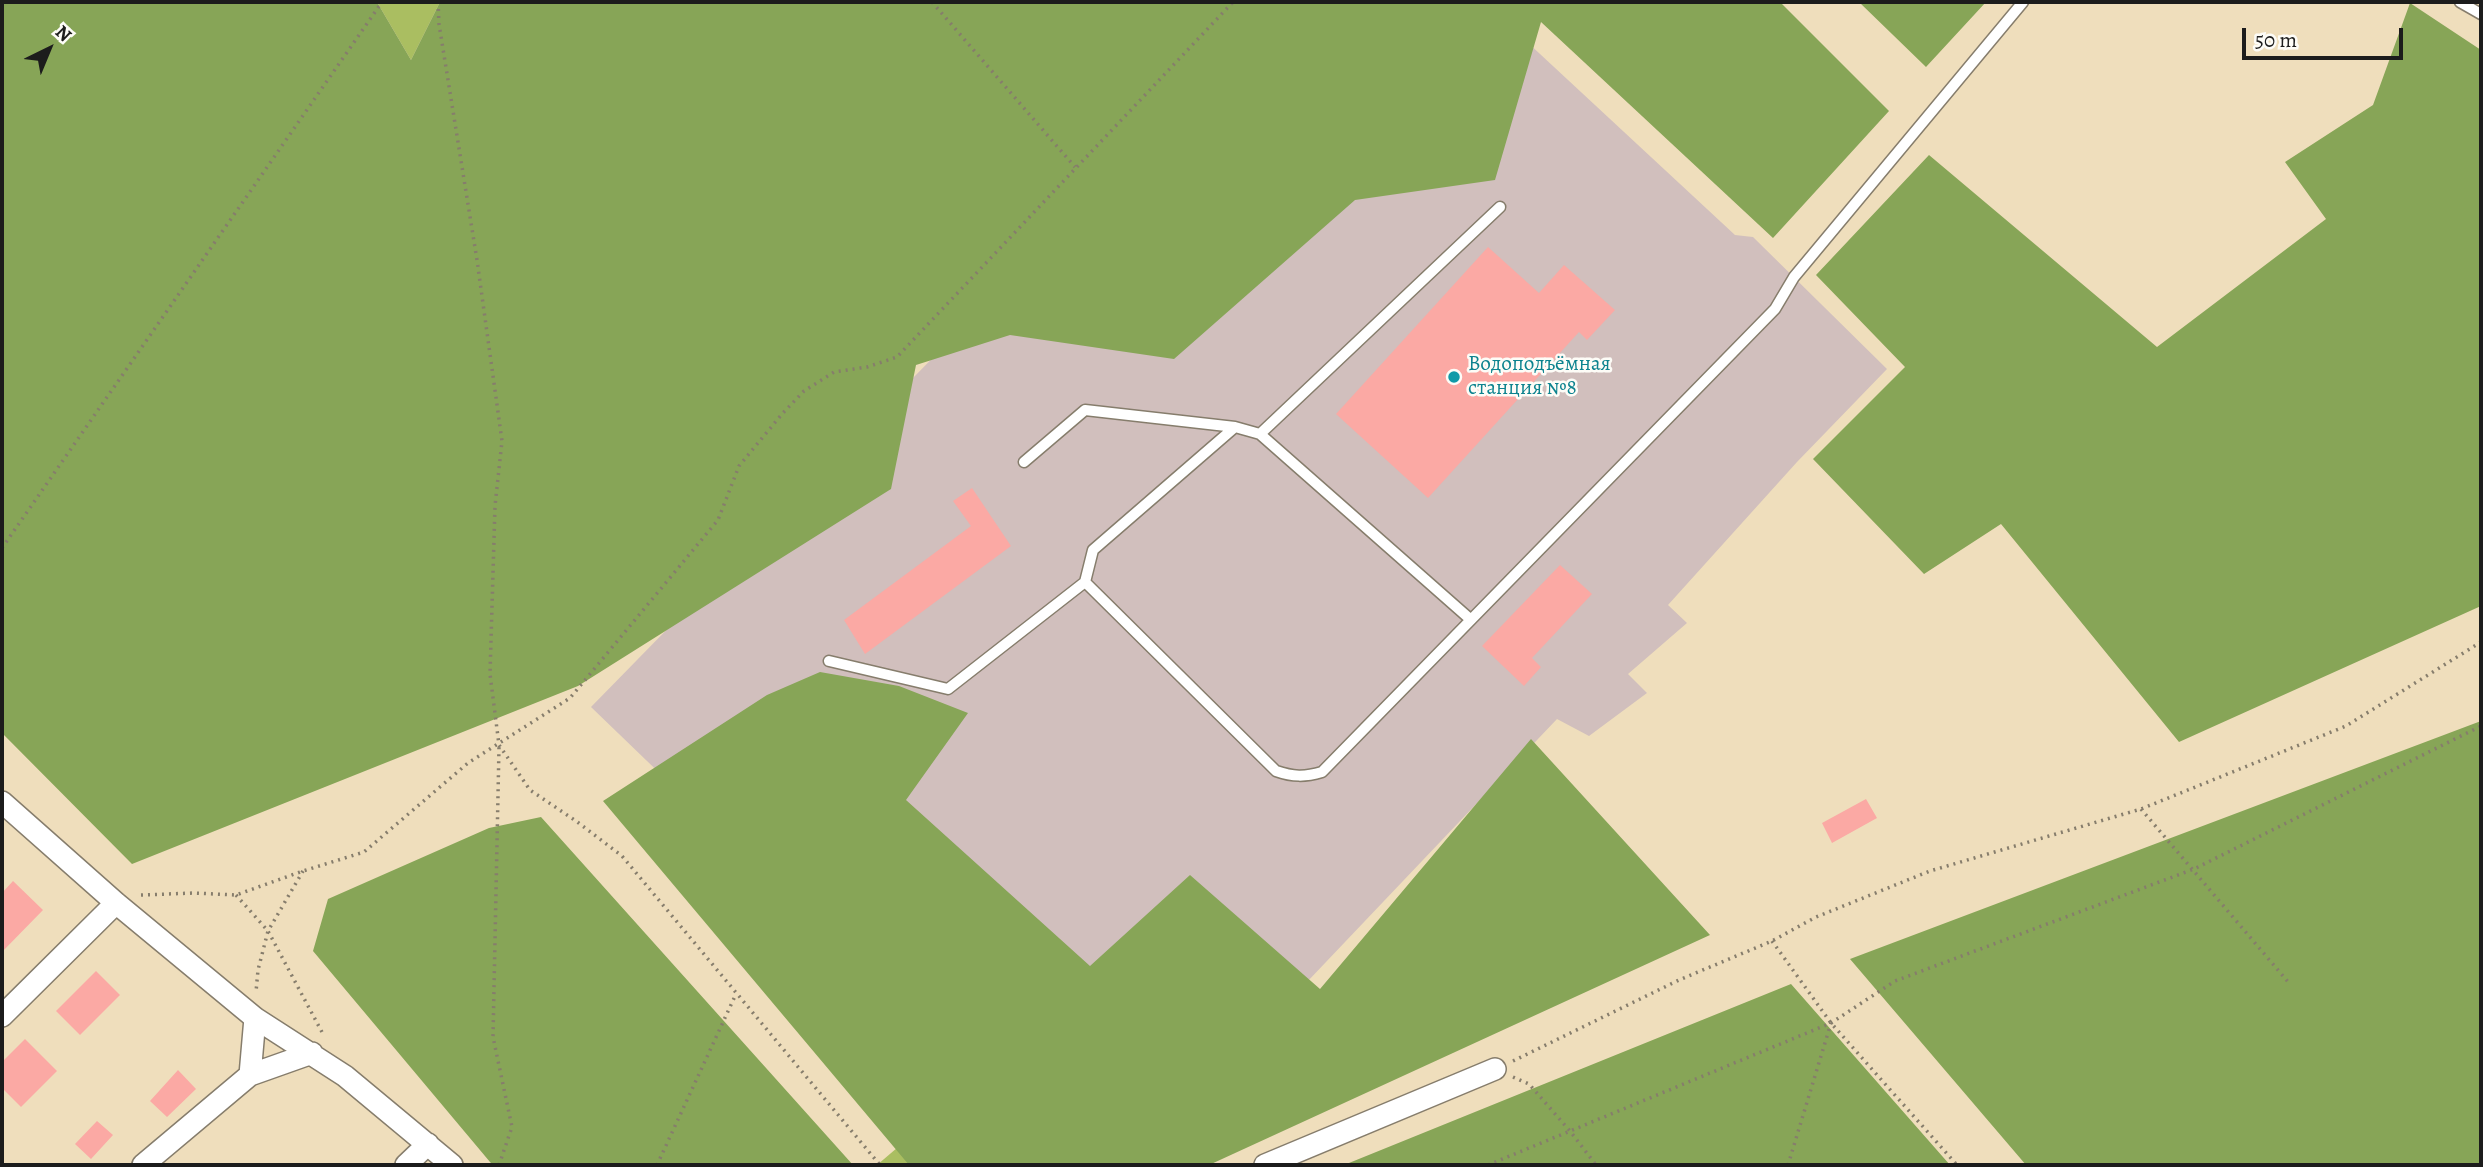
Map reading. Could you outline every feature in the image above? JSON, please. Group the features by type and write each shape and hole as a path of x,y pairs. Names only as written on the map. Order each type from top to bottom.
{"street":[{"path":"2,802 116,903 255,1018 319,1047 345,1076 452,1165"},
{"path":"2,1016 116,903"},
{"path":"250,1075 255,1018"},
{"path":"143,1165 250,1075 319,1047"},
{"path":"1265,1165 1495,1069"},
{"path":"406,1165 428,1144"}],"lane":[{"path":"1085,582 1276,771 1293,777 1322,772 1775,309 1794,277 2023,2"},
{"path":"2460,2 2481,14"},
{"path":"1260,434 1500,207"},
{"path":"1024,462 1085,410 1235,427 1260,434 1471,619"},
{"path":"829,661 948,689 1085,582 1093,550 1235,427"}],"path":[{"path":"2,548 382,2"},
{"path":"438,2 439,24 477,260 502,441 495,506 490,674 499,745 494,1037 512,1127 499,1165"},
{"path":"932,2 1075,167"},
{"path":"116,903 140,895 236,895 364,852 468,763 570,698 718,520 739,466 782,414 804,391 834,372 867,367 897,357 1233,2"},
{"path":"1495,1069 1679,980 1772,941 1816,917 1930,871 2141,809 2346,726 2481,642"},
{"path":"1488,1165 1831,1023 1895,981 2194,869 2481,726"},
{"path":"499,745 530,790 622,856 880,1165"},
{"path":"2141,809 2290,984"},
{"path":"255,1018 258,970 268,931 303,871"},
{"path":"236,895 268,931 319,1047"},
{"path":"1772,941 1831,1023 1957,1165"},
{"path":"657,1165 736,994"},
{"path":"1788,1165 1831,1023"},
{"path":"1495,1069 1529,1084 1595,1165"}],"shaded area":[{"path":"1281,2 1484,2 1735,235 1753,237 1887,369 1797,462 1668,605 1687,623 1628,674 1647,693 1589,736 1557,719 1133,1165 1066,1165 591,707"}],"green space":[{"path":"2,2 377,2 411,60 440,2 1780,2 1889,111 1773,238 1541,22 1495,180 1355,200 1174,359 1010,335 916,365 891,489 578,686 132,864 2,733"},
{"path":"377,2 440,2 411,60"},
{"path":"1859,2 1986,2 1926,67"},
{"path":"2410,3 2481,50 2481,606 2179,742 2001,524 1924,574 1813,459 1905,367 1816,275 1929,155 2157,347 2326,219 2285,162 2373,105"},
{"path":"820,672 899,686 968,713 906,800 1090,966 1190,875 1320,989 1531,739 1710,935 1209,1165 909,1165 603,801 767,695"},
{"path":"2481,721 2481,1165 2026,1165 1850,959"},
{"path":"541,817 853,1165 493,1165 490,1162 313,951 328,899 489,828"},
{"path":"1791,984 1950,1165 1344,1165"},
{"path":"911,1136 937,1165 877,1165"}],"building":[{"name":"Водоподъёмная станция №8","path":"1488,247 1539,293 1564,265 1615,310 1587,340 1579,332 1428,498 1336,414"},
{"path":"972,488 1011,546 865,654 844,620 971,526 953,501"},
{"path":"1560,565 1592,594 1532,658 1541,667 1524,686 1482,646"},
{"path":"1866,799 1877,818 1832,843 1822,823"},
{"path":"13,881 43,910 2,952 2,893"},
{"path":"96,971 120,995 80,1035 56,1011"},
{"path":"25,1039 57,1071 21,1107 2,1088 2,1062"},
{"path":"178,1070 196,1089 167,1117 150,1101"},
{"path":"97,1121 113,1135 91,1159 75,1144"}],"place":[{"name":"Водоподъёмная станция №8","path":"1454,377"}]}
